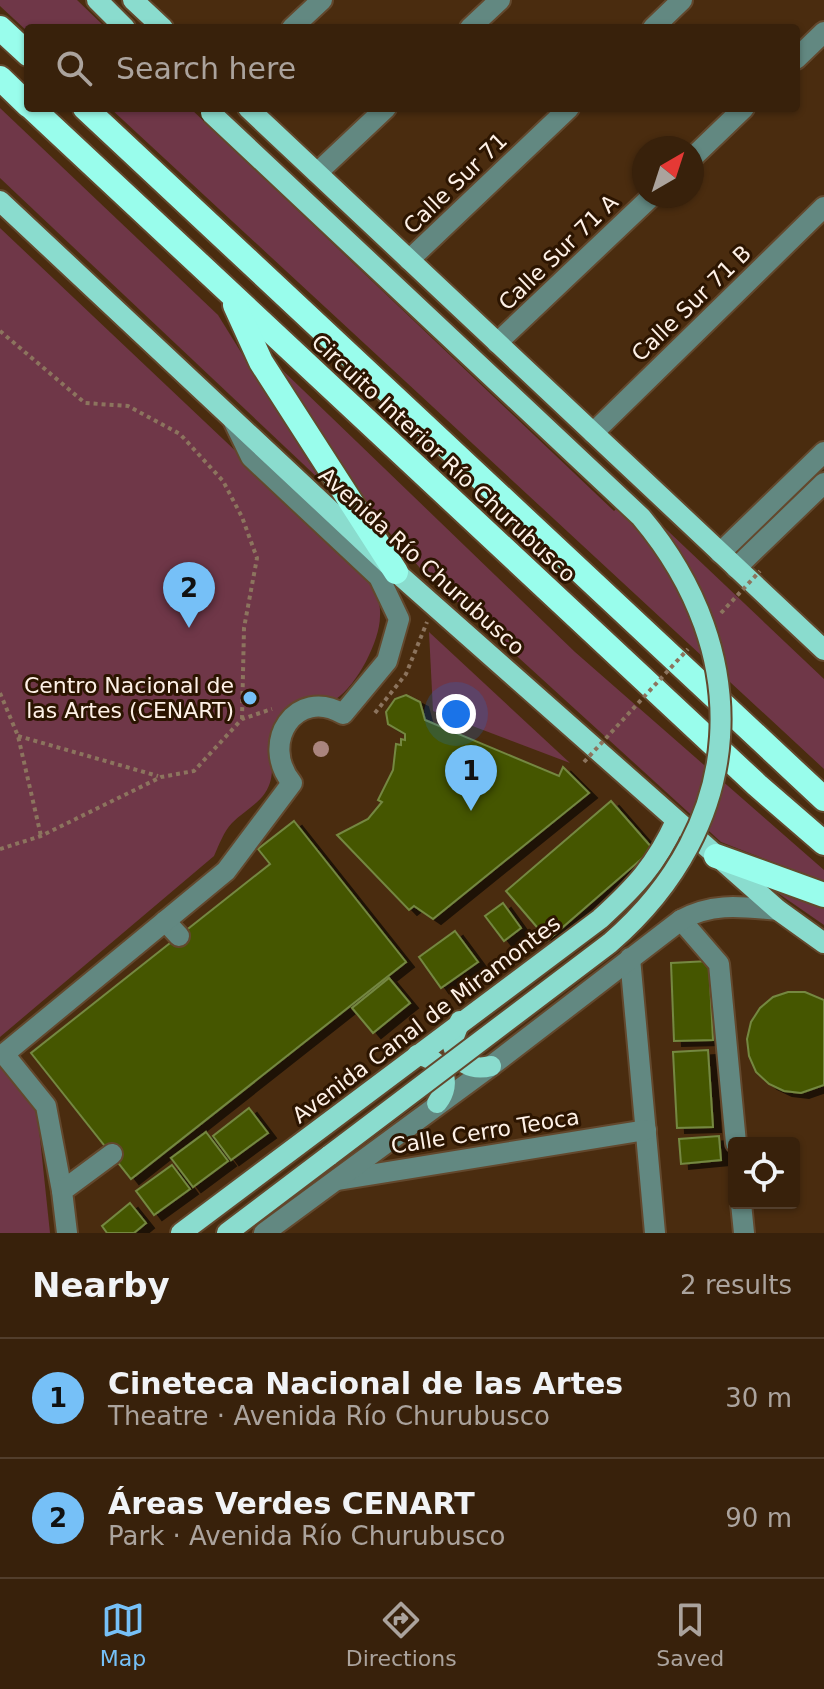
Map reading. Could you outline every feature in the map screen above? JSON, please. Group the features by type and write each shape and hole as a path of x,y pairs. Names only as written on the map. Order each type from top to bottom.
{"highway":[{"path":"0,28 24,50"},
{"name":"Circuito Interior Río Churubusco","path":"0,78 24,100"},
{"name":"Circuito Interior Río Churubusco","path":"36,112 757,785 824,843"},
{"name":"Circuito Interior Río Churubusco","path":"89,112 824,799"},
{"path":"231,295 261,362 396,572"},
{"path":"716,856 824,895"}],"main road":[{"path":"97,0 121,24"},
{"path":"133,0 159,24"},
{"path":"210,112 641,517 673,558 708,630 719,680 721,737 711,792 692,842 664,887 610,943 227,1233"},
{"path":"252,112 824,650"},
{"name":"Avenida Río Churubusco","path":"0,201 396,572 778,910 824,943"},
{"name":"Avenida Canal de Miramontes","path":"181,1233 600,919 639,883 660,857 676,821"},
{"path":"460,1021 453,1035 458,1057 473,1068 491,1066"},
{"path":"417,1055 432,1059 443,1071 445,1088 437,1103"}],"street":[{"path":"296,24 322,0"},
{"path":"474,24 500,0"},
{"path":"657,24 682,0"},
{"path":"800,55 824,32"},
{"path":"317,173 382,112"},
{"name":"Calle Sur 71","path":"409,260 565,112"},
{"path":"704,146 740,112"},
{"name":"Calle Sur 71 B","path":"593,433 824,207"},
{"name":"Calle Sur 71 A","path":"497,343 639,208"},
{"path":"67,1233 46,1106 4,1054 172,929 226,871 292,783 280,764 278,740 284,727 302,711 326,708 343,714 387,661 399,619 379,577 251,457 234,422"},
{"path":"720,553 824,452"},
{"path":"736,568 824,483"},
{"path":"264,1233 491,1066 681,920 697,911 726,905 778,910"},
{"path":"681,920 719,964 735,1137"},
{"path":"630,958 655,1233"},
{"name":"Calle Cerro Teoca","path":"331,1181 646,1130"},
{"path":"62,1191 112,1154"},
{"path":"742,1209 744,1233"}],"path":[{"path":"0,331 85,403 128,406 180,434 223,481 242,517 257,558 244,628 242,719"},
{"path":"719,616 760,571"},
{"path":"584,762 698,639"},
{"path":"0,693 18,736 41,836"},
{"path":"0,849 41,836 161,777 194,771 242,719 276,707 302,711"},
{"path":"18,736 161,777"}],"shaded area":[{"path":"0,0 77,0 102,24 24,24 24,28 0,6"},
{"path":"0,108 218,315 320,480 0,178"},
{"path":"114,112 194,112 614,511 630,495 824,679 824,769"},
{"path":"0,228 371,579 380,611 372,650 352,684 324,705 281,716 273,738 270,784 258,801 229,826 214,856 0,1037"},
{"path":"275,363 575,652 824,870 824,882 721,842 420,568 376,517"},
{"path":"429,632 570,763 433,711"},
{"path":"772,889 824,907 824,925"},
{"path":"0,1067 37,1110 50,1233 0,1233"}],"building":[{"path":"406,695 420,702 425,720 559,776 563,767 589,793 433,919 414,906 409,910 337,835 368,819 382,802 378,800 393,770 396,744 401,745 401,739 405,740 405,734 388,724 386,712 395,699"},
{"path":"611,801 653,849 548,940 506,891"},
{"path":"294,821 406,962 131,1179 31,1053 270,864 258,849"},
{"path":"503,903 521,928 504,941 485,916"},
{"path":"455,931 478,962 441,988 419,957"},
{"path":"709,961 713,1040 674,1041 671,963"},
{"path":"389,978 410,1003 373,1033 352,1008"},
{"path":"788,992 805,992 824,1000 824,1085 801,1093 784,1091 769,1084 756,1072 749,1056 747,1039 751,1022 760,1008 773,997"},
{"path":"708,1050 713,1127 677,1128 673,1052"},
{"path":"249,1108 268,1133 231,1160 213,1136"},
{"path":"206,1132 228,1161 193,1187 171,1158"},
{"path":"719,1136 721,1160 681,1164 679,1139"},
{"path":"172,1165 190,1189 154,1215 136,1191"},
{"path":"130,1203 146,1223 134,1233 107,1233 102,1226"}],"place":[{"name":"Áreas Verdes CENART","path":"189,628"},
{"name":"Centro Nacional de las Artes (CENART)","path":"250,698"},
{"name":"Cineteca Nacional de las Artes","path":"471,811"}]}
